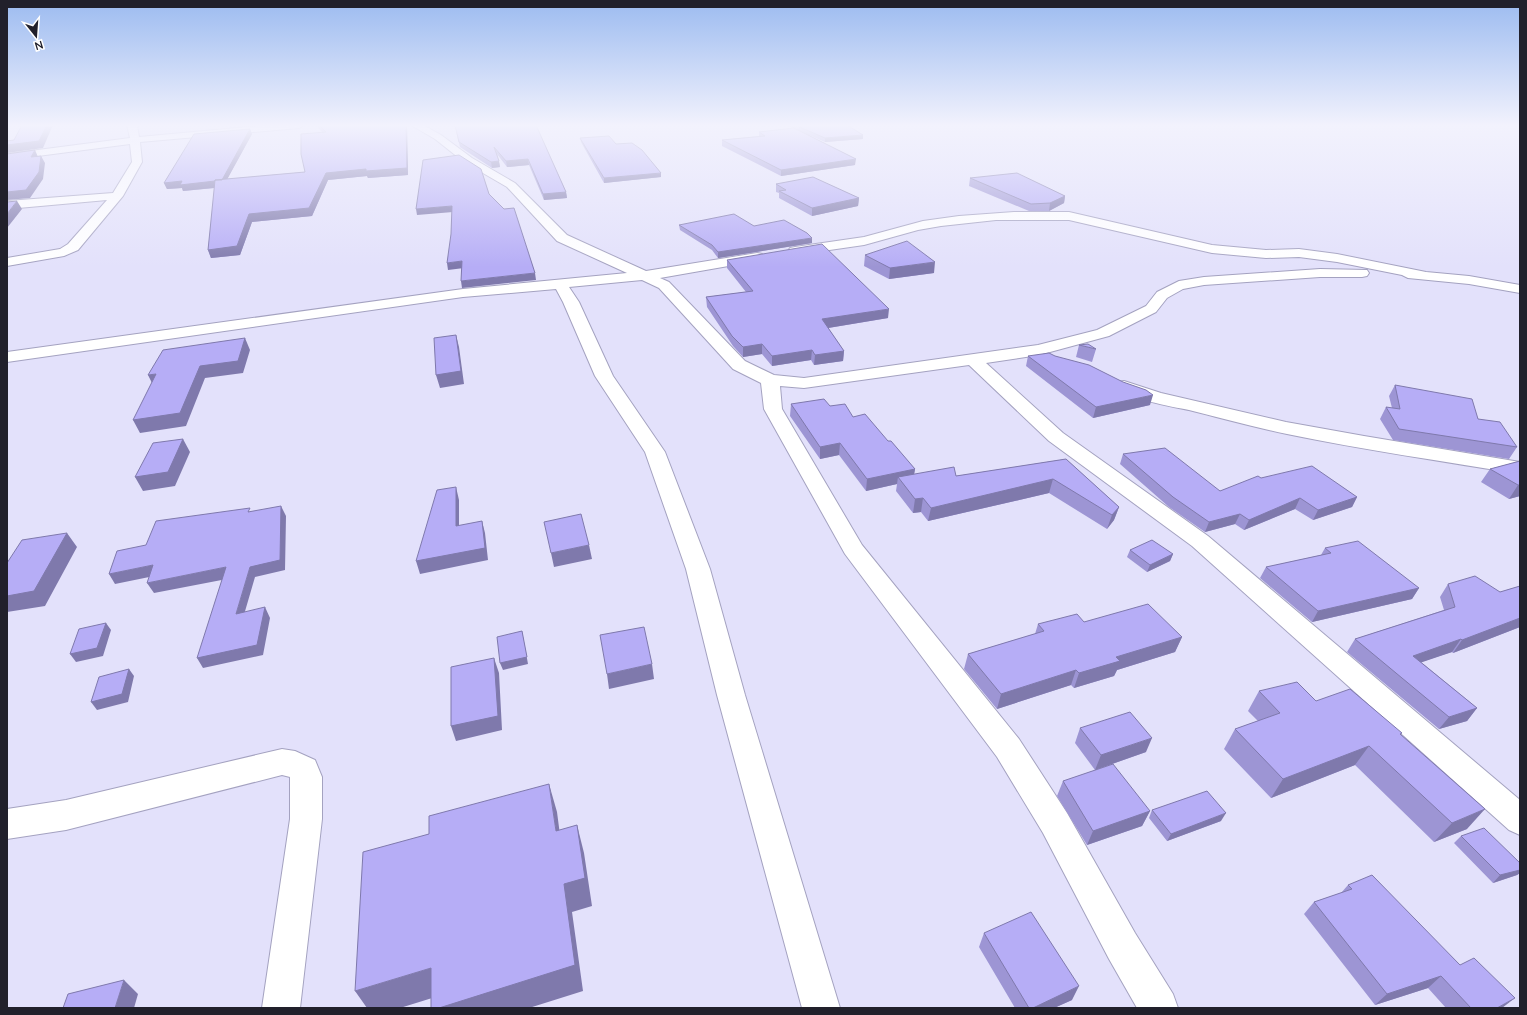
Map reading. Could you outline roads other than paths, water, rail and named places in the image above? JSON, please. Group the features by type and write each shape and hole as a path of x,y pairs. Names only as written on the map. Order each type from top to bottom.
{"street":[{"path":"7,262 64,252 73,247 117,196 131,172"},
{"path":"489,172 511,185 562,238 664,285 739,365 770,380 804,383 1039,350 1103,333 1152,309 1162,295 1179,285 1204,281 1320,273 1398,273 1469,280 1520,289"},
{"path":"7,205 117,196"},
{"path":"785,253 871,239 922,226 952,221 995,217 1049,215 1069,216 1212,249 1266,254 1299,253 1337,258 1422,275"},
{"path":"7,357 463,293 644,276 770,256"},
{"path":"560,284 571,302 604,376 656,452 698,569 731,695 821,1008"},
{"path":"1039,350 1066,362"},
{"path":"972,359 1056,437 1200,541 1520,820"},
{"path":"1110,378 1127,387 1144,393 1250,420 1334,438 1520,468"},
{"path":"770,380 773,409 853,549 1008,748 1055,823 1122,946 1159,1008"},
{"path":"7,824 66,815 282,762 295,764 304,770 306,777 306,819 281,1008"}]}
